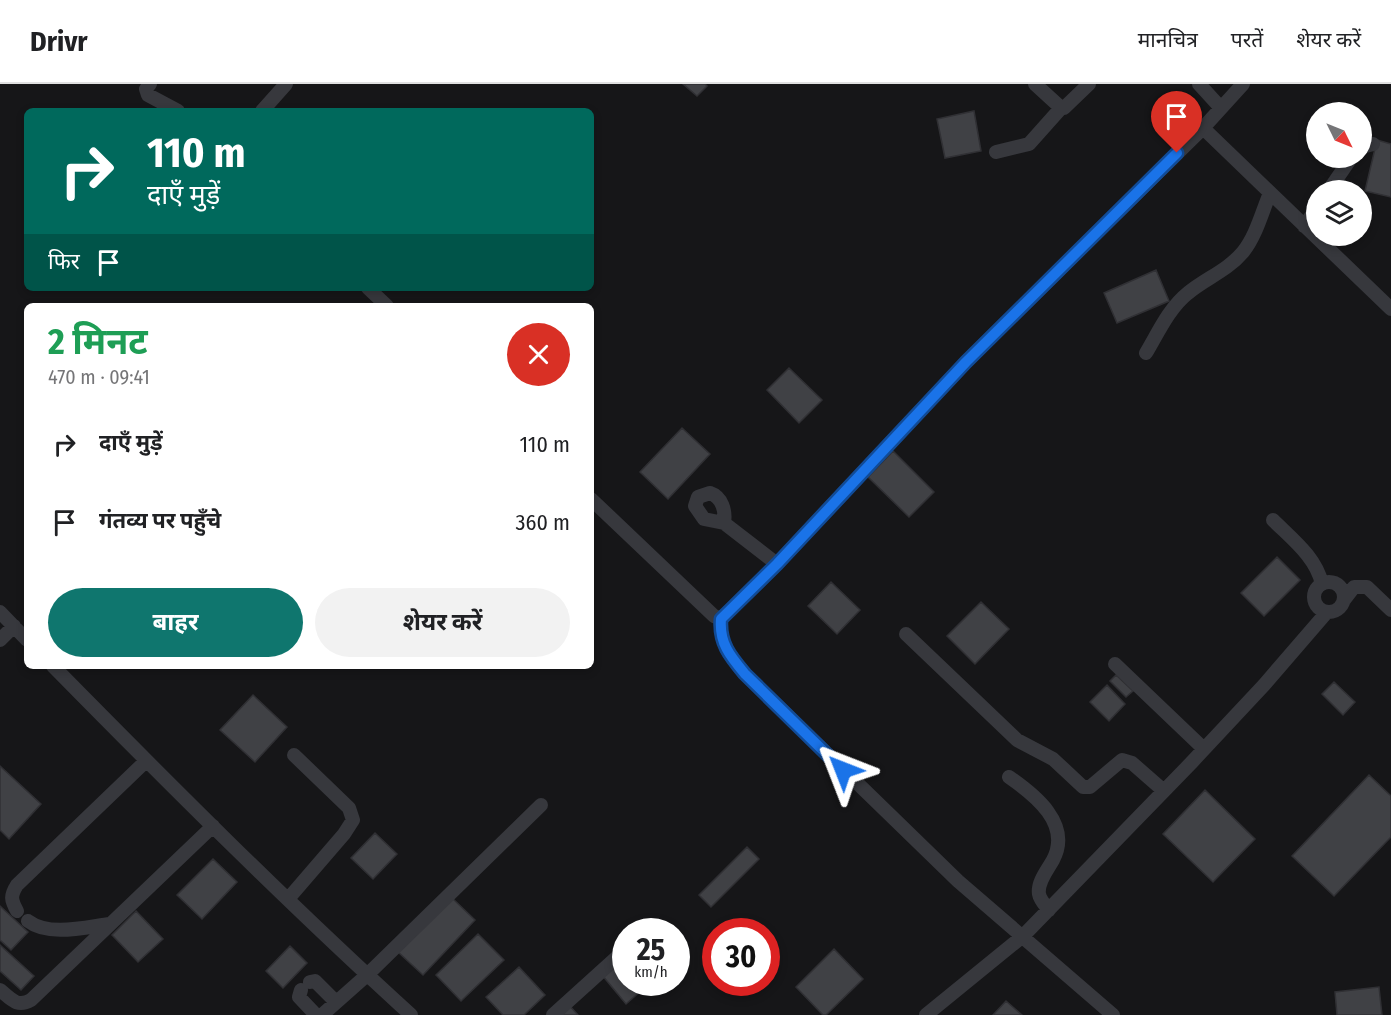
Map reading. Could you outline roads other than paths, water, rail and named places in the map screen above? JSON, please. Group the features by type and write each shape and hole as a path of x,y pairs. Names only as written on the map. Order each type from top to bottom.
{"street":[{"path":"150,84 146,89 148,95 172,108"},
{"path":"265,108 286,84"},
{"path":"1035,84 1062,107"},
{"path":"996,152 1029,144 1062,107 1067,107 1089,84"},
{"path":"1199,84 1220,108"},
{"path":"1113,1015 958,881 745,674 724,645 720,633 721,619 777,564 966,362 1203,128 1243,84"},
{"path":"1203,128 1391,309"},
{"path":"1146,353 1164,322 1184,296 1226,269 1243,252 1251,240 1270,194"},
{"path":"371,291 384,303"},
{"path":"594,502 714,616 721,619"},
{"path":"1273,520 1311,559 1318,569 1322,584"},
{"path":"724,523 777,564"},
{"path":"1327,612 1318,608 1314,600 1315,591 1322,584 1330,582 1338,585 1343,592 1344,600"},
{"path":"926,1015 1023,936 1049,910 1264,685 1327,612 1338,609 1354,587 1367,587 1391,610"},
{"path":"0,612 24,636"},
{"path":"0,640 14,626"},
{"path":"906,634 1017,740 1053,759 1083,788 1090,787 1122,760 1132,763 1164,791"},
{"path":"1115,664 1204,749"},
{"path":"56,669 146,761 411,1015"},
{"path":"288,899 344,834 353,820 352,812 345,804 294,754"},
{"path":"17,911 11,899 17,885 146,761"},
{"path":"1009,777 1036,797 1054,822 1057,848 1039,888 1041,899 1049,910"},
{"path":"322,1015 367,975 541,805"},
{"path":"0,990 16,1003 21,1004 31,1000 213,826"},
{"path":"28,921 35,926 49,930 110,924"},
{"path":"553,1015 612,962"},
{"path":"316,1015 299,997 305,986 315,981 336,1002"}]}
